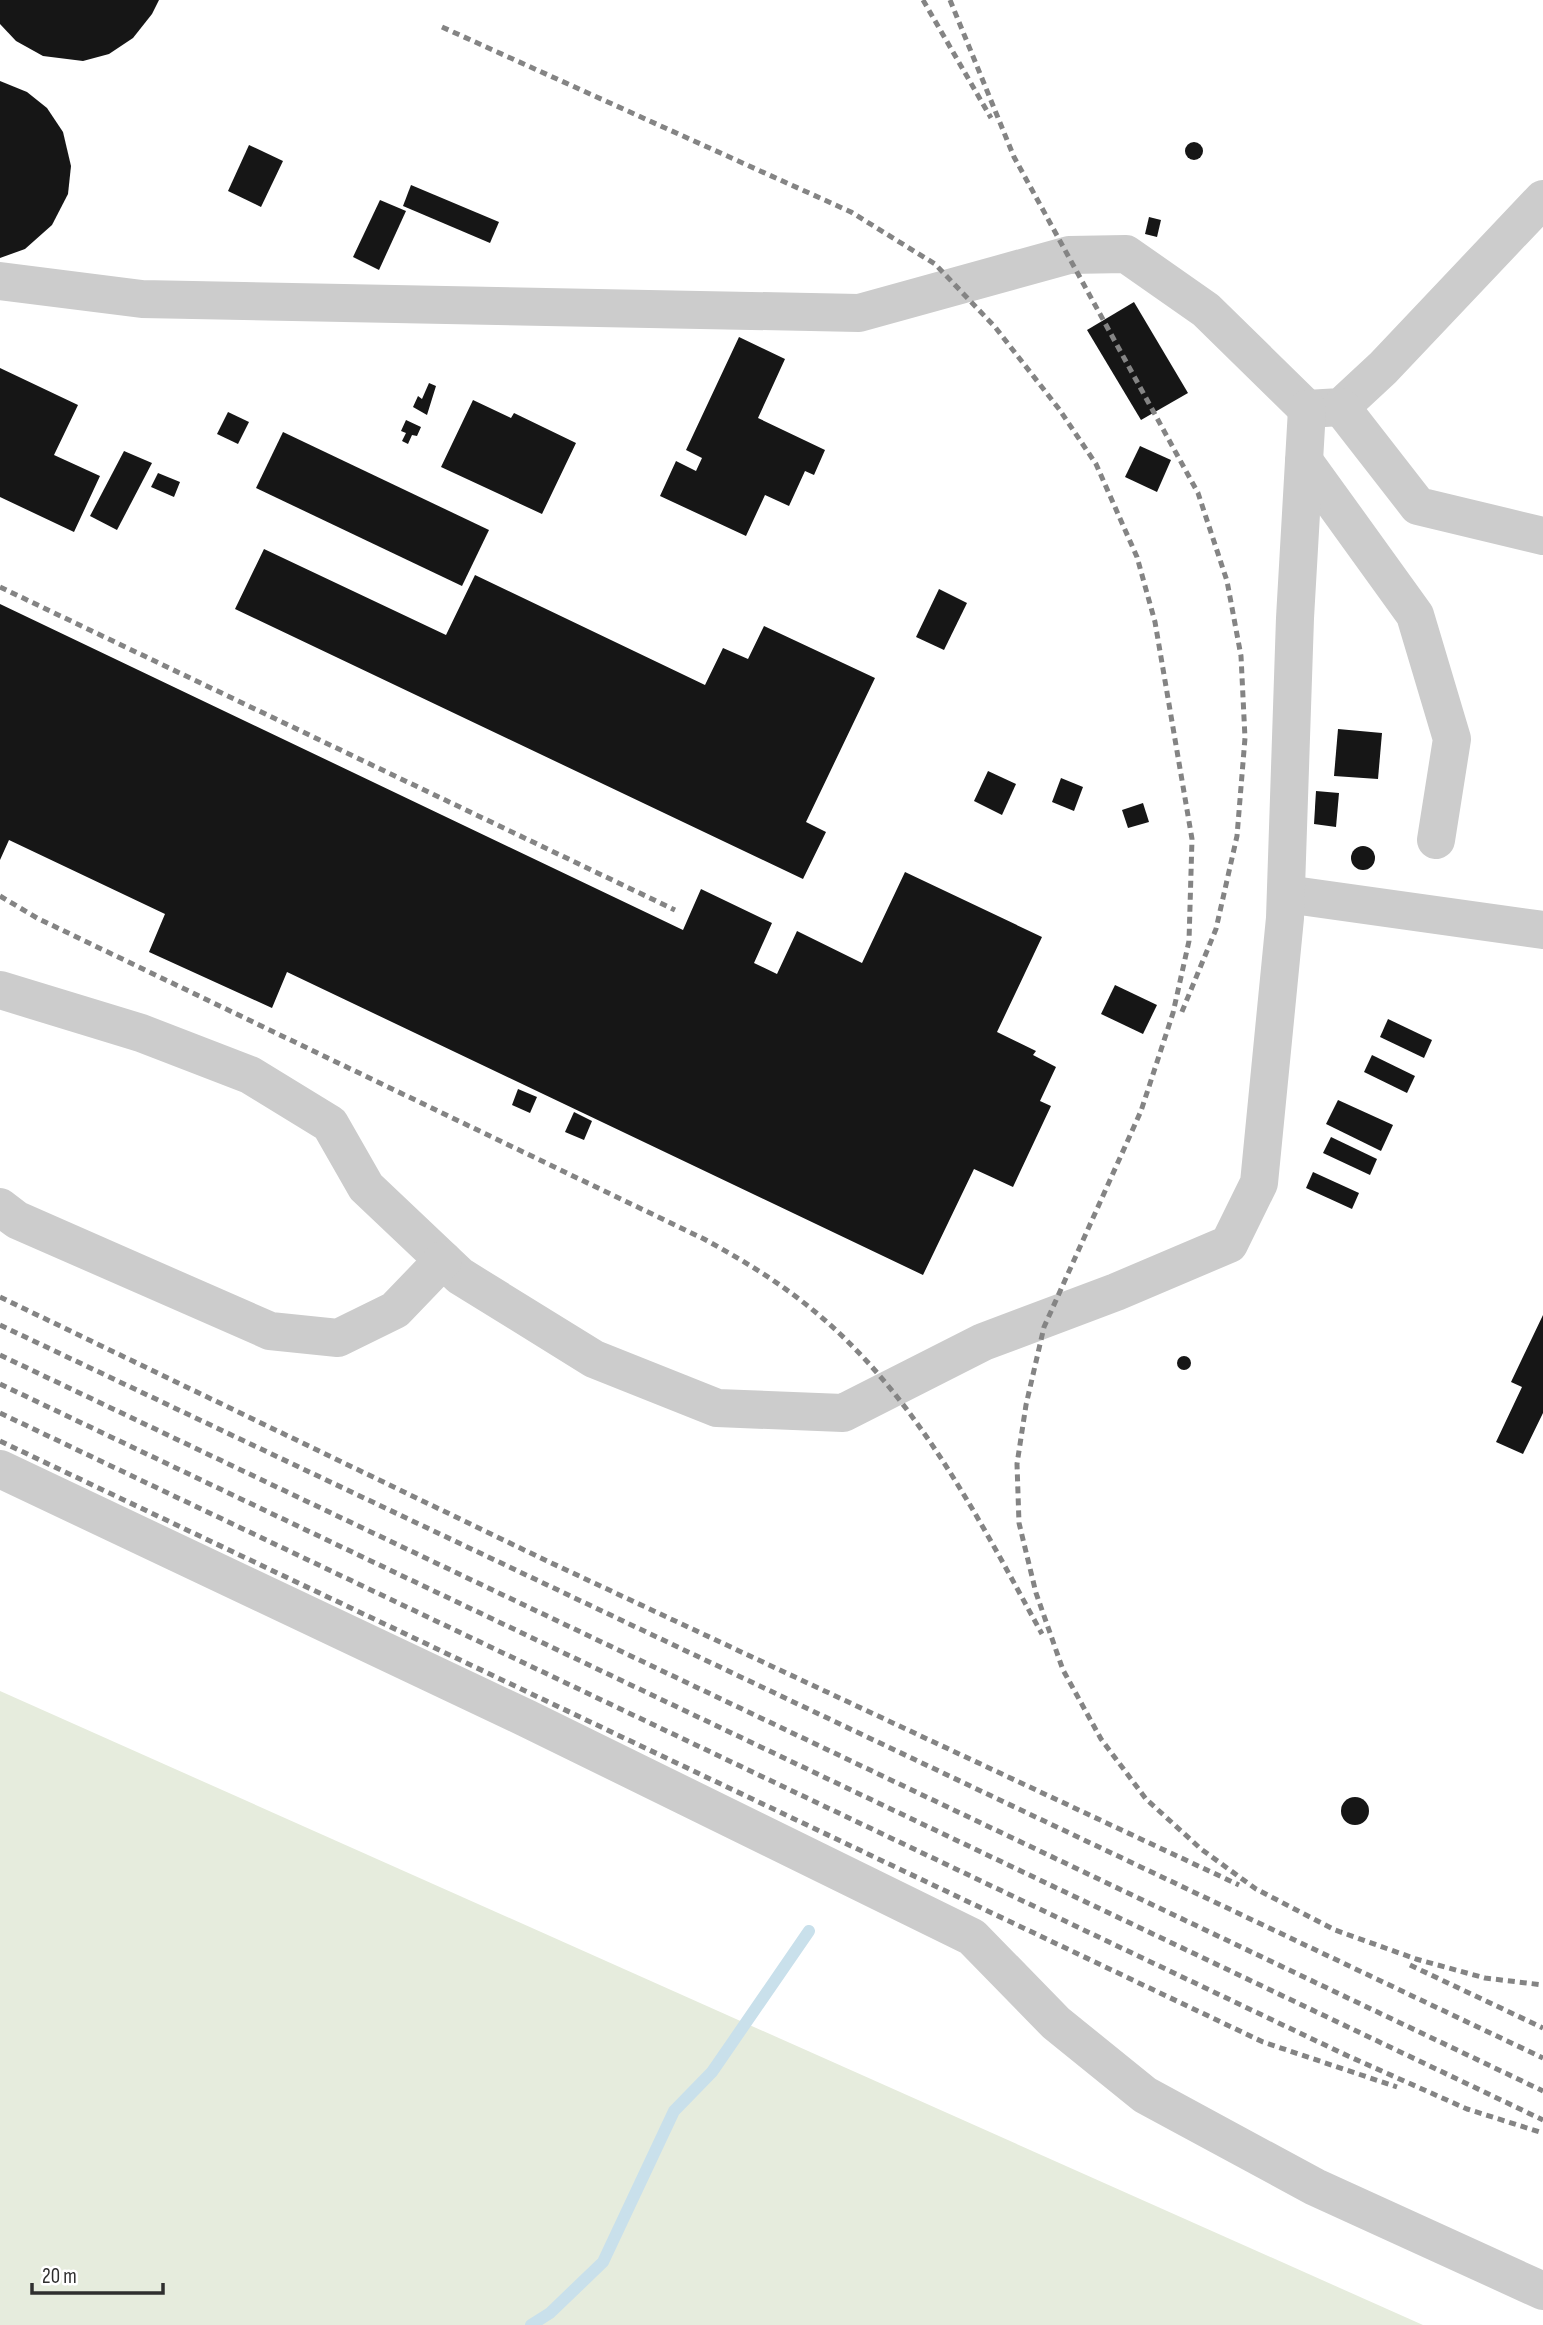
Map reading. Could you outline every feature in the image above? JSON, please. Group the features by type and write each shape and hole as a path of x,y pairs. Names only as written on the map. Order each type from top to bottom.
{"lane":[{"path":"0,990 141,1033 261,1082 330,1124 366,1187 460,1276 594,1359 717,1408 843,1413 983,1342 1116,1292 1228,1244 1259,1183 1286,894 1295,618 1304,461 1324,408 1383,368 1543,199"},
{"path":"0,281 142,299 859,313 1069,255 1126,254 1206,310 1324,408 1418,506 1543,536"},
{"path":"1304,461 1415,615 1452,739 1436,841"},
{"path":"1286,894 1543,930"},
{"path":"0,1208 17,1220 270,1331 338,1338 395,1310 443,1261"},
{"path":"0,1469 526,1718 972,1937 1056,2023 1145,2095 1315,2187 1543,2291"}],"green space":[{"path":"0,1691 1423,2325 0,2325"}],"building":[{"path":"0,0 159,0 152,14 133,38 109,54 83,61 43,56 16,41 0,24"},
{"path":"0,81 27,92 47,108 63,132 71,166 68,194 52,225 25,249 0,258"},
{"path":"1194,142 1200,145 1203,151 1200,157 1194,160 1188,157 1185,151 1188,145"},
{"path":"249,145 283,161 261,207 228,191"},
{"path":"411,185 499,222 490,243 403,206"},
{"path":"380,200 406,211 379,270 353,257"},
{"path":"1149,217 1161,220 1157,237 1145,234"},
{"path":"1134,302 1188,393 1141,420 1087,330"},
{"path":"739,337 785,359 758,418 825,450 814,475 805,471 789,506 765,495 746,536 660,496 676,461 696,471 702,458 686,450"},
{"path":"0,368 78,405 54,455 100,476 74,532 0,497"},
{"path":"429,383 436,386 427,415 413,407 418,396 422,399"},
{"path":"473,400 511,418 514,413 576,443 542,514 441,467"},
{"path":"228,412 249,422 238,444 217,434"},
{"path":"406,420 421,427 417,436 412,435 408,444 402,441 406,433 401,431"},
{"path":"283,432 489,530 462,586 256,488"},
{"path":"1140,446 1171,460 1157,492 1125,477"},
{"path":"124,451 152,463 117,530 90,516"},
{"path":"158,473 180,482 174,497 151,487"},
{"path":"264,549 446,635 475,575 705,685 723,648 748,659 764,626 875,678 806,822 826,832 803,879 235,609"},
{"path":"939,589 967,603 944,650 916,637"},
{"path":"0,604 683,930 701,889 772,923 754,963 777,974 797,931 862,963 905,872 1042,937 997,1032 1036,1051 1033,1055 1056,1067 1040,1101 1051,1106 1013,1187 974,1169 923,1275 287,972 272,1008 149,952 165,914 9,840 0,860"},
{"path":"1338,729 1382,733 1378,779 1334,776"},
{"path":"988,771 1016,784 1002,815 974,801"},
{"path":"1061,778 1083,787 1074,811 1052,802"},
{"path":"1316,791 1339,793 1336,827 1314,824"},
{"path":"1143,803 1149,822 1128,828 1122,810"},
{"path":"1363,846 1374,853 1375,858 1368,869 1363,870 1352,863 1351,858 1358,847"},
{"path":"1115,985 1157,1005 1143,1034 1101,1014"},
{"path":"1388,1019 1432,1040 1424,1058 1380,1037"},
{"path":"1372,1055 1415,1076 1407,1093 1364,1072"},
{"path":"518,1089 537,1097 530,1113 512,1105"},
{"path":"1338,1100 1393,1125 1381,1151 1326,1124"},
{"path":"574,1112 592,1121 584,1140 565,1132"},
{"path":"1331,1137 1377,1159 1370,1175 1323,1153"},
{"path":"1313,1172 1359,1193 1352,1209 1306,1188"},
{"path":"1543,1315 1543,1413 1523,1454 1496,1442 1522,1387 1511,1382"},
{"path":"1181,1356 1187,1356 1191,1363 1187,1370 1181,1370 1177,1366 1177,1360"},
{"path":"1355,1797 1365,1801 1369,1811 1365,1821 1355,1825 1345,1821 1341,1811 1345,1801"}],"waterway":[{"path":"531,2325 550,2313 603,2262 674,2111 712,2072 809,1931"}],"railway":[{"path":"923,0 991,118"},
{"path":"950,0 1014,157 1198,493 1227,581 1241,656 1245,738 1237,836 1216,929 1181,1014"},
{"path":"442,27 851,212 935,264 995,327 1059,409 1096,464 1137,557 1155,622 1192,839 1189,941 1173,1013 1141,1111 1044,1327 1026,1405 1017,1464 1019,1523 1036,1593 1063,1670 1101,1739 1146,1799 1201,1849 1256,1889 1335,1930 1416,1959 1485,1978 1543,1985"},
{"path":"0,587 675,910"},
{"path":"0,896 37,918 704,1239 788,1291 839,1333 875,1370 908,1411 966,1498 1042,1634"},
{"path":"0,1297 545,1560 1239,1885"},
{"path":"0,1325 1543,2058"},
{"path":"0,1355 1543,2091"},
{"path":"0,1384 1543,2120"},
{"path":"0,1413 1348,2056 1467,2109 1543,2133"},
{"path":"0,1441 1263,2042 1397,2087"},
{"path":"1410,1965 1543,2028"}]}
